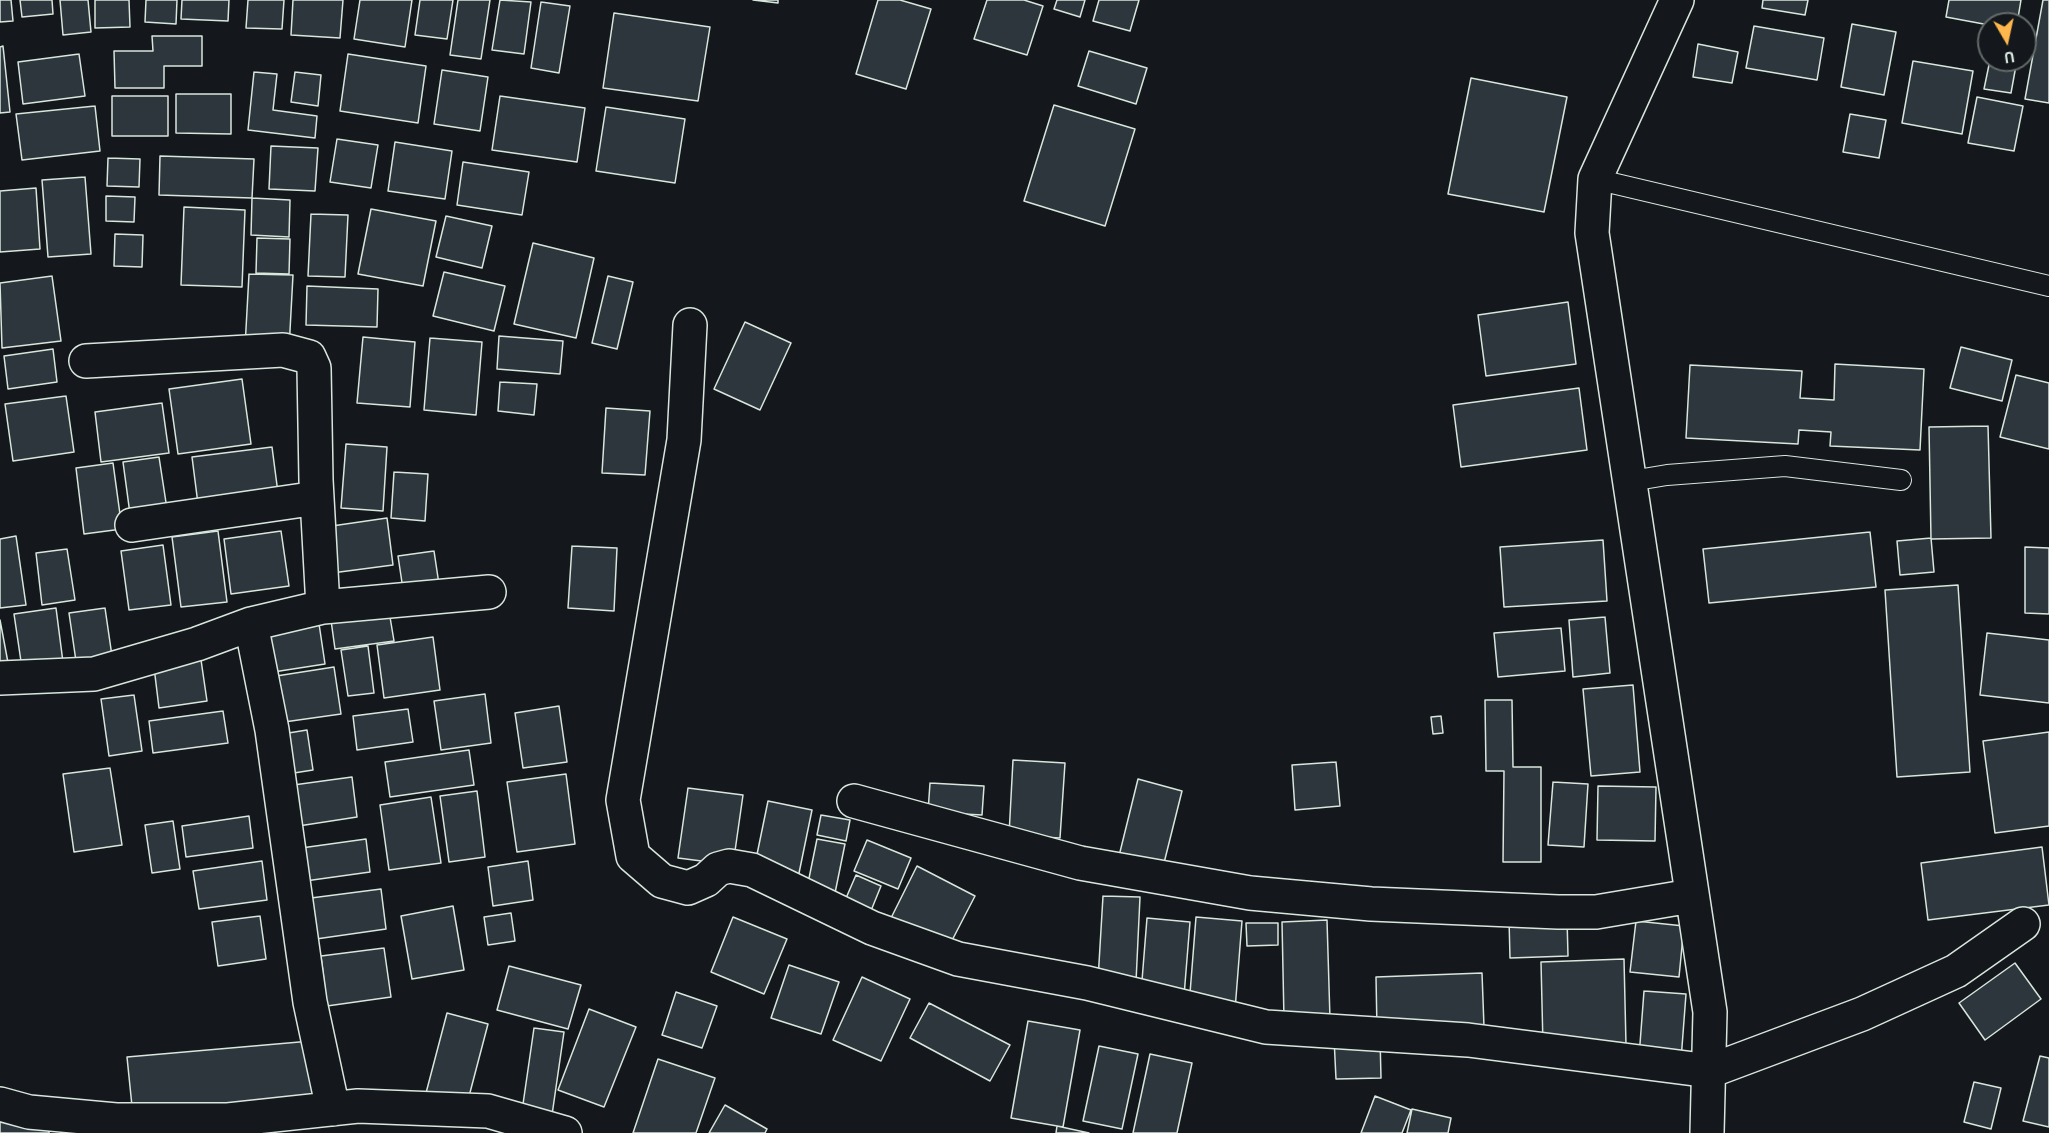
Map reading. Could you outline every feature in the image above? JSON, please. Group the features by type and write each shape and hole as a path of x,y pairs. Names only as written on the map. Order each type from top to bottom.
{"street":[{"path":"1677,0 1595,179 1592,233 1710,1012 1707,1133"},
{"path":"690,325 684,440 623,800 633,856 662,881 687,888 706,880 718,869 729,866 752,870 872,928 958,959 1087,983 1266,1027 1468,1040 1710,1071 1862,1014 1956,971 2023,924"},
{"path":"86,361 283,350 309,357 314,368 317,498 323,608"},
{"path":"132,525 317,498"},
{"path":"0,678 94,674 197,644 251,624 323,608 489,592"},
{"path":"251,624 272,730 310,1002 333,1109"},
{"path":"854,801 1080,863 1250,893 1382,904 1558,912 1596,912 1691,896"},
{"path":"0,1104 73,1124 116,1120 228,1126 358,1106 488,1111 565,1133"}],"lane":[{"path":"1595,179 2049,286"},
{"path":"1630,481 1667,475 1785,466 1901,480"}],"building":[{"path":"0,0 11,0 13,21 0,22"},
{"path":"20,0 52,0 53,14 22,17"},
{"path":"60,0 88,0 91,32 63,35"},
{"path":"95,0 129,0 130,27 95,28"},
{"path":"146,0 177,0 176,24 145,22"},
{"path":"182,0 229,0 228,21 181,19"},
{"path":"248,0 284,0 282,29 246,28"},
{"path":"293,0 343,0 340,38 291,35"},
{"path":"360,0 412,0 405,47 354,39"},
{"path":"420,0 453,0 447,39 415,35"},
{"path":"458,0 490,0 481,59 450,55"},
{"path":"500,0 531,2 524,54 492,50"},
{"path":"753,0 778,0 778,3"},
{"path":"878,0 900,0 931,9 906,89 856,74"},
{"path":"987,0 1024,0 1043,6 1027,55 974,39"},
{"path":"1057,0 1085,0 1080,17 1054,9"},
{"path":"1099,0 1139,0 1130,31 1093,21"},
{"path":"1763,0 1808,0 1805,15 1762,8"},
{"path":"1949,0 2021,0 2019,12 1977,12 1977,23 1946,17"},
{"path":"2043,0 2049,0 2049,103 2025,99 2030,72 2037,72 2037,33"},
{"path":"541,2 570,6 559,73 531,68"},
{"path":"614,13 710,27 698,101 603,88"},
{"path":"1852,24 1896,32 1884,95 1841,87"},
{"path":"1754,26 1824,38 1817,80 1746,68"},
{"path":"152,36 202,36 202,66 164,66 164,88 115,88 114,51 153,51"},
{"path":"1698,44 1738,52 1732,83 1693,77"},
{"path":"3,46 10,112 0,113 0,47"},
{"path":"1089,51 1147,68 1136,104 1078,86"},
{"path":"79,54 85,96 23,104 18,62"},
{"path":"348,54 426,66 418,123 340,111"},
{"path":"1913,61 1973,71 1962,134 1902,123"},
{"path":"442,70 488,77 480,131 434,124"},
{"path":"254,72 277,74 273,110 317,116 315,138 248,130"},
{"path":"295,72 321,75 318,106 291,102"},
{"path":"1988,72 2015,72 2011,93 1984,89"},
{"path":"1471,78 1567,97 1544,212 1448,194"},
{"path":"176,94 231,94 231,134 176,133"},
{"path":"112,96 168,96 168,136 112,136"},
{"path":"500,96 585,108 577,162 492,150"},
{"path":"1977,97 2023,106 2014,151 1968,143"},
{"path":"1054,105 1135,129 1105,226 1024,201"},
{"path":"95,106 100,151 22,160 16,114"},
{"path":"606,107 685,119 675,183 596,171"},
{"path":"1850,114 1886,120 1879,158 1843,152"},
{"path":"337,139 378,145 371,188 330,182"},
{"path":"395,142 452,151 445,199 388,191"},
{"path":"271,146 318,148 315,191 269,189"},
{"path":"160,156 254,159 252,198 159,195"},
{"path":"108,158 140,159 139,187 107,186"},
{"path":"463,162 529,172 522,215 457,205"},
{"path":"85,177 91,254 48,257 42,180"},
{"path":"36,188 40,249 0,252 0,191"},
{"path":"106,196 135,197 134,222 106,221"},
{"path":"252,198 290,200 289,237 251,235"},
{"path":"184,207 245,210 242,287 181,285"},
{"path":"371,209 436,221 423,286 358,274"},
{"path":"311,214 348,215 345,277 308,276"},
{"path":"446,216 492,226 482,268 436,257"},
{"path":"115,234 143,235 142,267 114,266"},
{"path":"257,238 290,239 289,274 256,273"},
{"path":"533,243 594,258 576,338 514,324"},
{"path":"444,272 505,286 494,331 433,316"},
{"path":"249,274 293,275 289,349 245,347"},
{"path":"52,276 61,341 2,348 0,283"},
{"path":"608,276 633,282 617,349 592,343"},
{"path":"307,286 378,289 377,327 306,325"},
{"path":"1568,302 1576,364 1486,376 1478,315"},
{"path":"745,322 791,343 760,410 714,389"},
{"path":"499,336 563,341 560,374 497,369"},
{"path":"363,337 415,342 410,407 357,403"},
{"path":"430,338 482,342 476,415 424,410"},
{"path":"1961,347 2012,360 2002,401 1950,388"},
{"path":"53,349 57,382 8,389 4,356"},
{"path":"1835,364 1924,369 1920,450 1830,446 1831,432 1799,430 1798,444 1686,438 1690,365 1802,371 1800,398 1834,400"},
{"path":"2016,375 2049,383 2049,449 2000,437"},
{"path":"242,379 251,444 178,454 169,389"},
{"path":"500,382 537,384 534,415 498,411"},
{"path":"1579,388 1587,450 1461,467 1453,405"},
{"path":"66,396 74,452 13,461 5,404"},
{"path":"162,403 169,453 101,462 95,412"},
{"path":"606,408 650,411 645,475 602,473"},
{"path":"1988,426 1991,538 1931,539 1929,427"},
{"path":"346,444 387,447 383,511 341,508"},
{"path":"272,447 278,493 198,504 192,457"},
{"path":"159,457 167,509 130,514 123,462"},
{"path":"113,463 122,529 84,534 76,468"},
{"path":"394,472 428,474 425,521 391,518"},
{"path":"387,518 393,565 332,573 325,527"},
{"path":"218,531 227,602 181,607 172,537"},
{"path":"281,531 289,586 231,594 224,539"},
{"path":"1870,532 1876,587 1709,603 1703,549"},
{"path":"16,536 26,605 0,608 0,539"},
{"path":"1931,538 1934,572 1900,575 1897,541"},
{"path":"1603,540 1607,601 1504,607 1500,547"},
{"path":"163,545 171,605 129,610 121,551"},
{"path":"572,546 617,548 614,611 568,608"},
{"path":"2025,547 2049,548 2049,614 2025,613"},
{"path":"67,549 75,600 42,605 36,553"},
{"path":"434,551 440,591 404,596 398,556"},
{"path":"1958,585 1970,772 1897,777 1885,590"},
{"path":"388,605 394,641 335,649 330,613"},
{"path":"56,608 64,670 23,675 14,614"},
{"path":"105,608 113,663 77,668 69,613"},
{"path":"318,617 325,664 267,673 260,626"},
{"path":"1605,617 1610,673 1573,677 1569,620"},
{"path":"0,620 9,668 0,669"},
{"path":"1561,628 1565,671 1498,677 1494,633"},
{"path":"1987,633 2049,640 2049,703 1980,695"},
{"path":"433,637 440,690 384,698 377,645"},
{"path":"368,646 374,693 348,696 341,650"},
{"path":"200,653 207,701 159,708 153,659"},
{"path":"334,667 341,714 277,723 270,677"},
{"path":"1633,685 1640,772 1591,776 1583,689"},
{"path":"485,694 491,743 441,750 434,701"},
{"path":"134,695 142,751 109,756 101,699"},
{"path":"1485,700 1512,700 1513,767 1541,767 1541,862 1503,862 1504,771 1486,771"},
{"path":"559,706 567,762 523,768 515,713"},
{"path":"408,709 413,742 357,750 353,716"},
{"path":"223,711 228,743 153,753 149,721"},
{"path":"1441,716 1443,733 1433,734 1431,717"},
{"path":"307,730 313,770 281,775 276,735"},
{"path":"2049,732 2049,826 1995,833 1983,741"},
{"path":"469,750 474,785 390,797 385,762"},
{"path":"1013,760 1065,763 1060,838 1009,835"},
{"path":"1336,762 1340,806 1295,810 1292,765"},
{"path":"110,768 122,845 74,852 63,774"},
{"path":"566,774 575,844 517,852 507,782"},
{"path":"352,777 357,817 292,827 286,786"},
{"path":"1138,779 1182,791 1163,867 1119,856"},
{"path":"1553,782 1588,784 1584,847 1548,845"},
{"path":"930,783 984,786 982,815 928,812"},
{"path":"1598,786 1656,787 1655,841 1597,840"},
{"path":"688,788 743,795 733,865 678,858"},
{"path":"477,791 485,857 449,862 440,796"},
{"path":"431,797 441,863 389,870 380,805"},
{"path":"768,801 812,810 798,878 754,869"},
{"path":"821,815 850,820 846,841 817,835"},
{"path":"249,816 253,848 186,857 182,826"},
{"path":"173,821 180,869 152,873 145,825"},
{"path":"366,839 370,872 298,882 294,849"},
{"path":"817,839 845,844 834,898 806,893"},
{"path":"867,840 911,858 898,889 854,871"},
{"path":"2042,847 2049,905 1928,920 1921,863"},
{"path":"262,861 267,900 199,909 193,871"},
{"path":"528,861 533,900 493,906 488,867"},
{"path":"917,866 975,896 946,952 888,924"},
{"path":"856,875 881,886 866,923 840,912"},
{"path":"381,889 386,929 316,939 311,898"},
{"path":"1103,896 1140,897 1136,982 1098,980"},
{"path":"453,906 464,970 412,979 401,916"},
{"path":"511,913 515,941 488,945 484,917"},
{"path":"260,916 266,959 218,966 212,922"},
{"path":"733,917 787,939 764,994 711,972"},
{"path":"1196,917 1242,921 1235,1010 1189,1006"},
{"path":"1147,918 1190,922 1184,996 1141,993"},
{"path":"1567,918 1568,956 1510,958 1509,919"},
{"path":"1327,920 1330,1019 1284,1020 1282,922"},
{"path":"1636,921 1684,926 1679,977 1630,972"},
{"path":"1246,923 1278,923 1278,945 1247,946"},
{"path":"384,948 391,997 327,1006 321,956"},
{"path":"1624,959 1626,1045 1543,1046 1541,962"},
{"path":"2015,963 2041,999 1985,1040 1959,1003"},
{"path":"789,965 839,982 821,1034 771,1018"},
{"path":"509,966 581,985 568,1029 497,1010"},
{"path":"1482,973 1484,1027 1377,1030 1376,977"},
{"path":"862,977 910,999 881,1061 833,1040"},
{"path":"1644,991 1686,994 1681,1060 1639,1057"},
{"path":"676,992 717,1006 702,1048 662,1035"},
{"path":"929,1003 1010,1045 990,1081 910,1038"},
{"path":"589,1009 636,1027 604,1107 558,1090"},
{"path":"447,1013 488,1024 467,1104 426,1093"},
{"path":"1028,1021 1080,1030 1063,1127 1011,1118"},
{"path":"534,1028 564,1032 552,1115 522,1111"},
{"path":"1380,1037 1381,1078 1336,1079 1334,1038"},
{"path":"311,1041 316,1099 133,1116 127,1057"},
{"path":"1099,1046 1138,1054 1122,1129 1083,1121"},
{"path":"1150,1054 1192,1063 1177,1133 1133,1133"},
{"path":"2040,1056 2049,1058 2049,1127 2023,1121"},
{"path":"658,1059 715,1078 696,1133 633,1133"},
{"path":"1974,1082 2001,1088 1991,1129 1964,1122"},
{"path":"1375,1096 1411,1110 1402,1133 1361,1133"},
{"path":"725,1105 767,1129 765,1133 709,1133"},
{"path":"1412,1109 1451,1118 1448,1133 1407,1133"},
{"path":"0,1115 50,1120 49,1133 0,1133"},
{"path":"1057,1126 1089,1133 1056,1133"}]}
